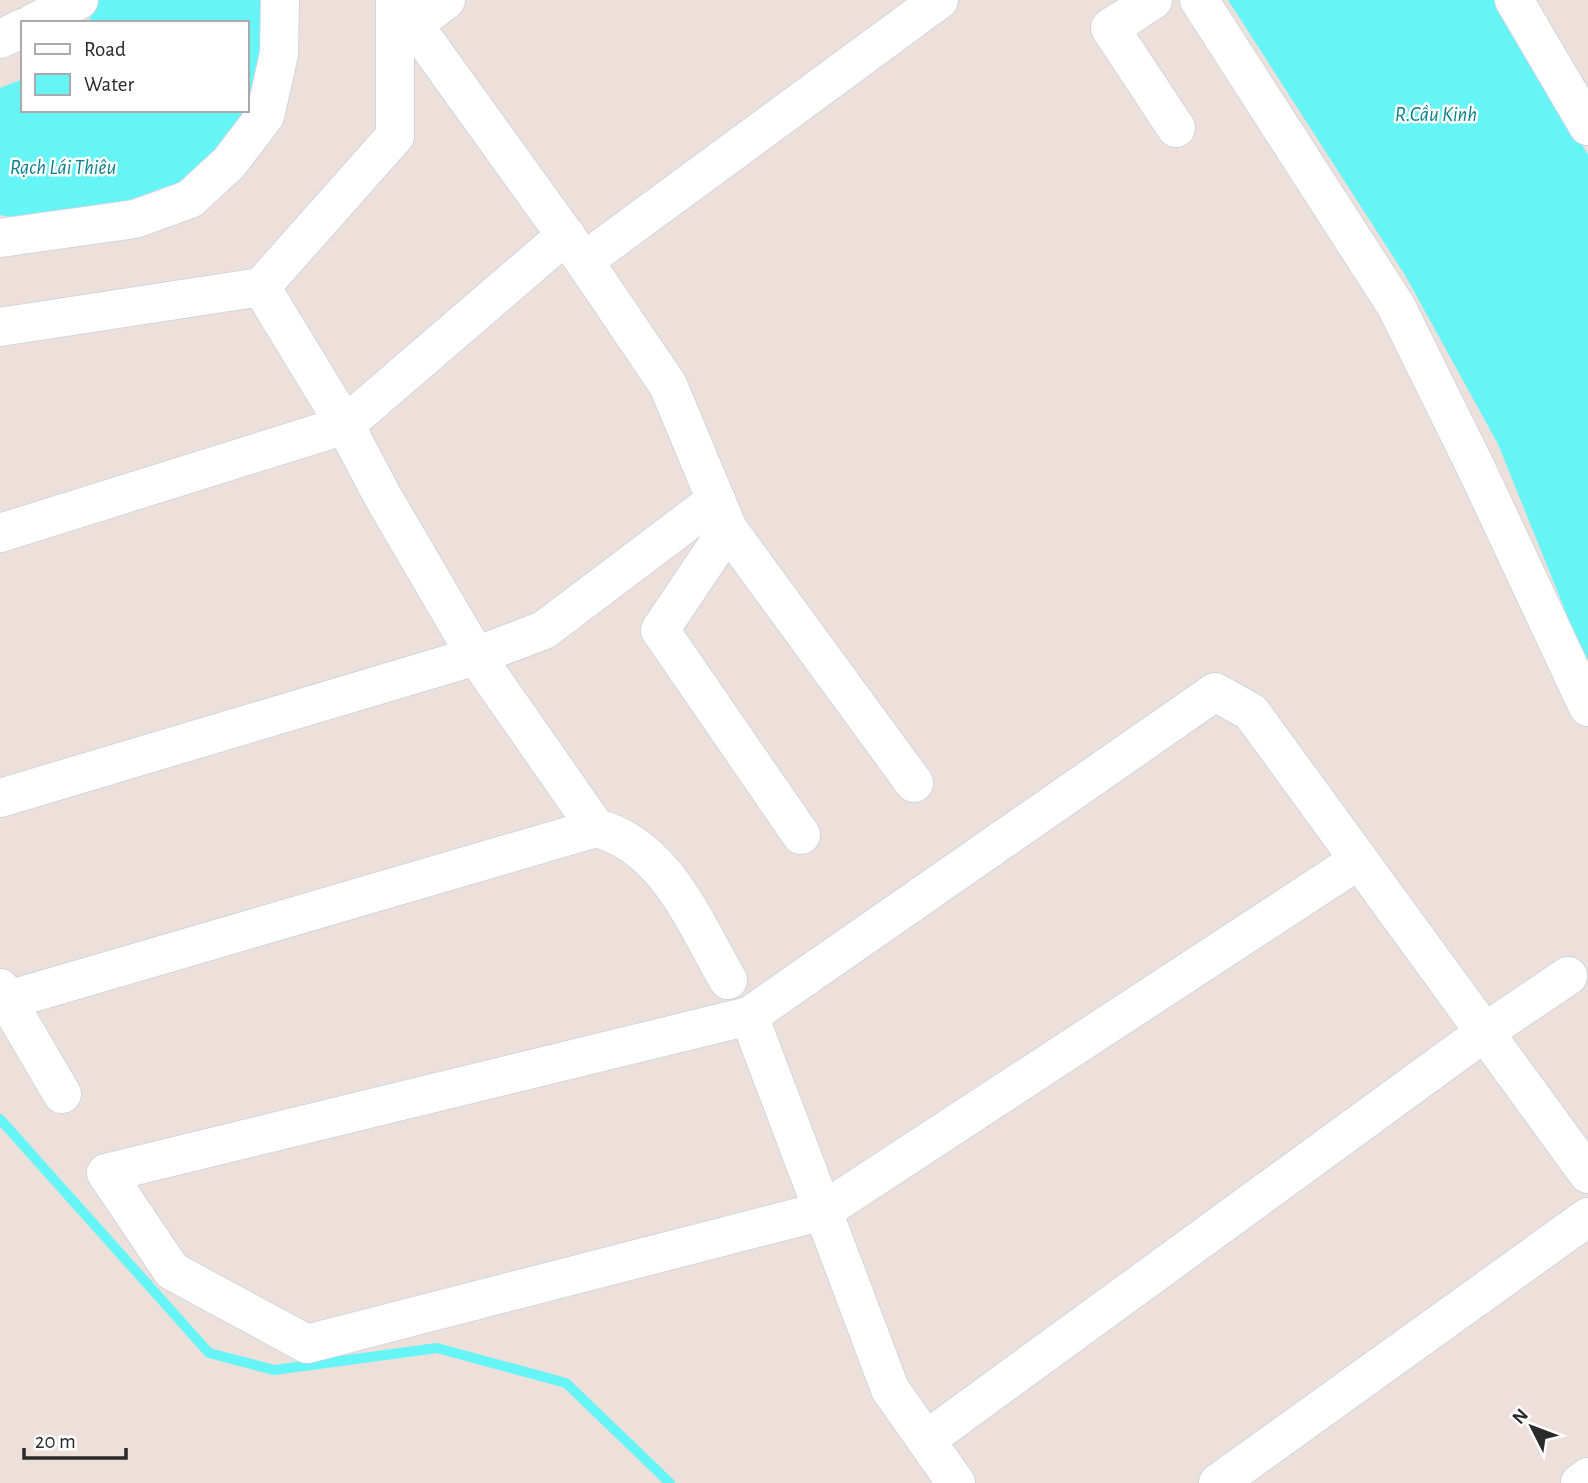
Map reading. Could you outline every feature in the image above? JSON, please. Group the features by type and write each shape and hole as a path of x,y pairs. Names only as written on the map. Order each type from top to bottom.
{"street":[{"path":"37,21 79,0"},
{"path":"0,238 135,219 190,199 229,163 265,116 279,54 280,0"},
{"path":"402,8 446,0"},
{"path":"0,533 345,425 575,248 939,0"},
{"path":"1153,0 1110,28 1176,128"},
{"path":"1199,0 1396,306 1477,470 1588,707"},
{"path":"1514,0 1588,126"},
{"path":"402,8 575,248 668,385 722,514 914,783"},
{"path":"0,327 261,287 395,136 402,8"},
{"path":"0,39 21,29"},
{"path":"261,287 345,425 383,497 476,656 596,828"},
{"path":"0,799 476,656 544,630 722,514"},
{"path":"722,514 660,630 801,835"},
{"path":"1359,860 823,1211 307,1344 172,1271 106,1172 749,1016 1215,692 1251,712 1485,1032 1588,1174"},
{"path":"62,1094 4,994 596,828 619,834 661,867 728,980"},
{"path":"926,1440 1485,1032 1569,976"},
{"path":"749,1016 890,1389 956,1483"},
{"path":"1218,1483 1588,1217"},
{"path":"1580,1483 1588,1477"}],"water":[{"name":"Rạch Lái Thiêu","path":"97,0 268,0 258,120 218,171 64,226 0,215 0,88 21,80 21,112 248,112 248,21 89,21"},
{"name":"R.Cầu Kinh","path":"1228,0 1499,0 1588,155 1588,667 1498,444 1405,275"}],"waterway":[{"path":"0,1119 209,1353 274,1370 437,1348 566,1383 670,1483"}]}
